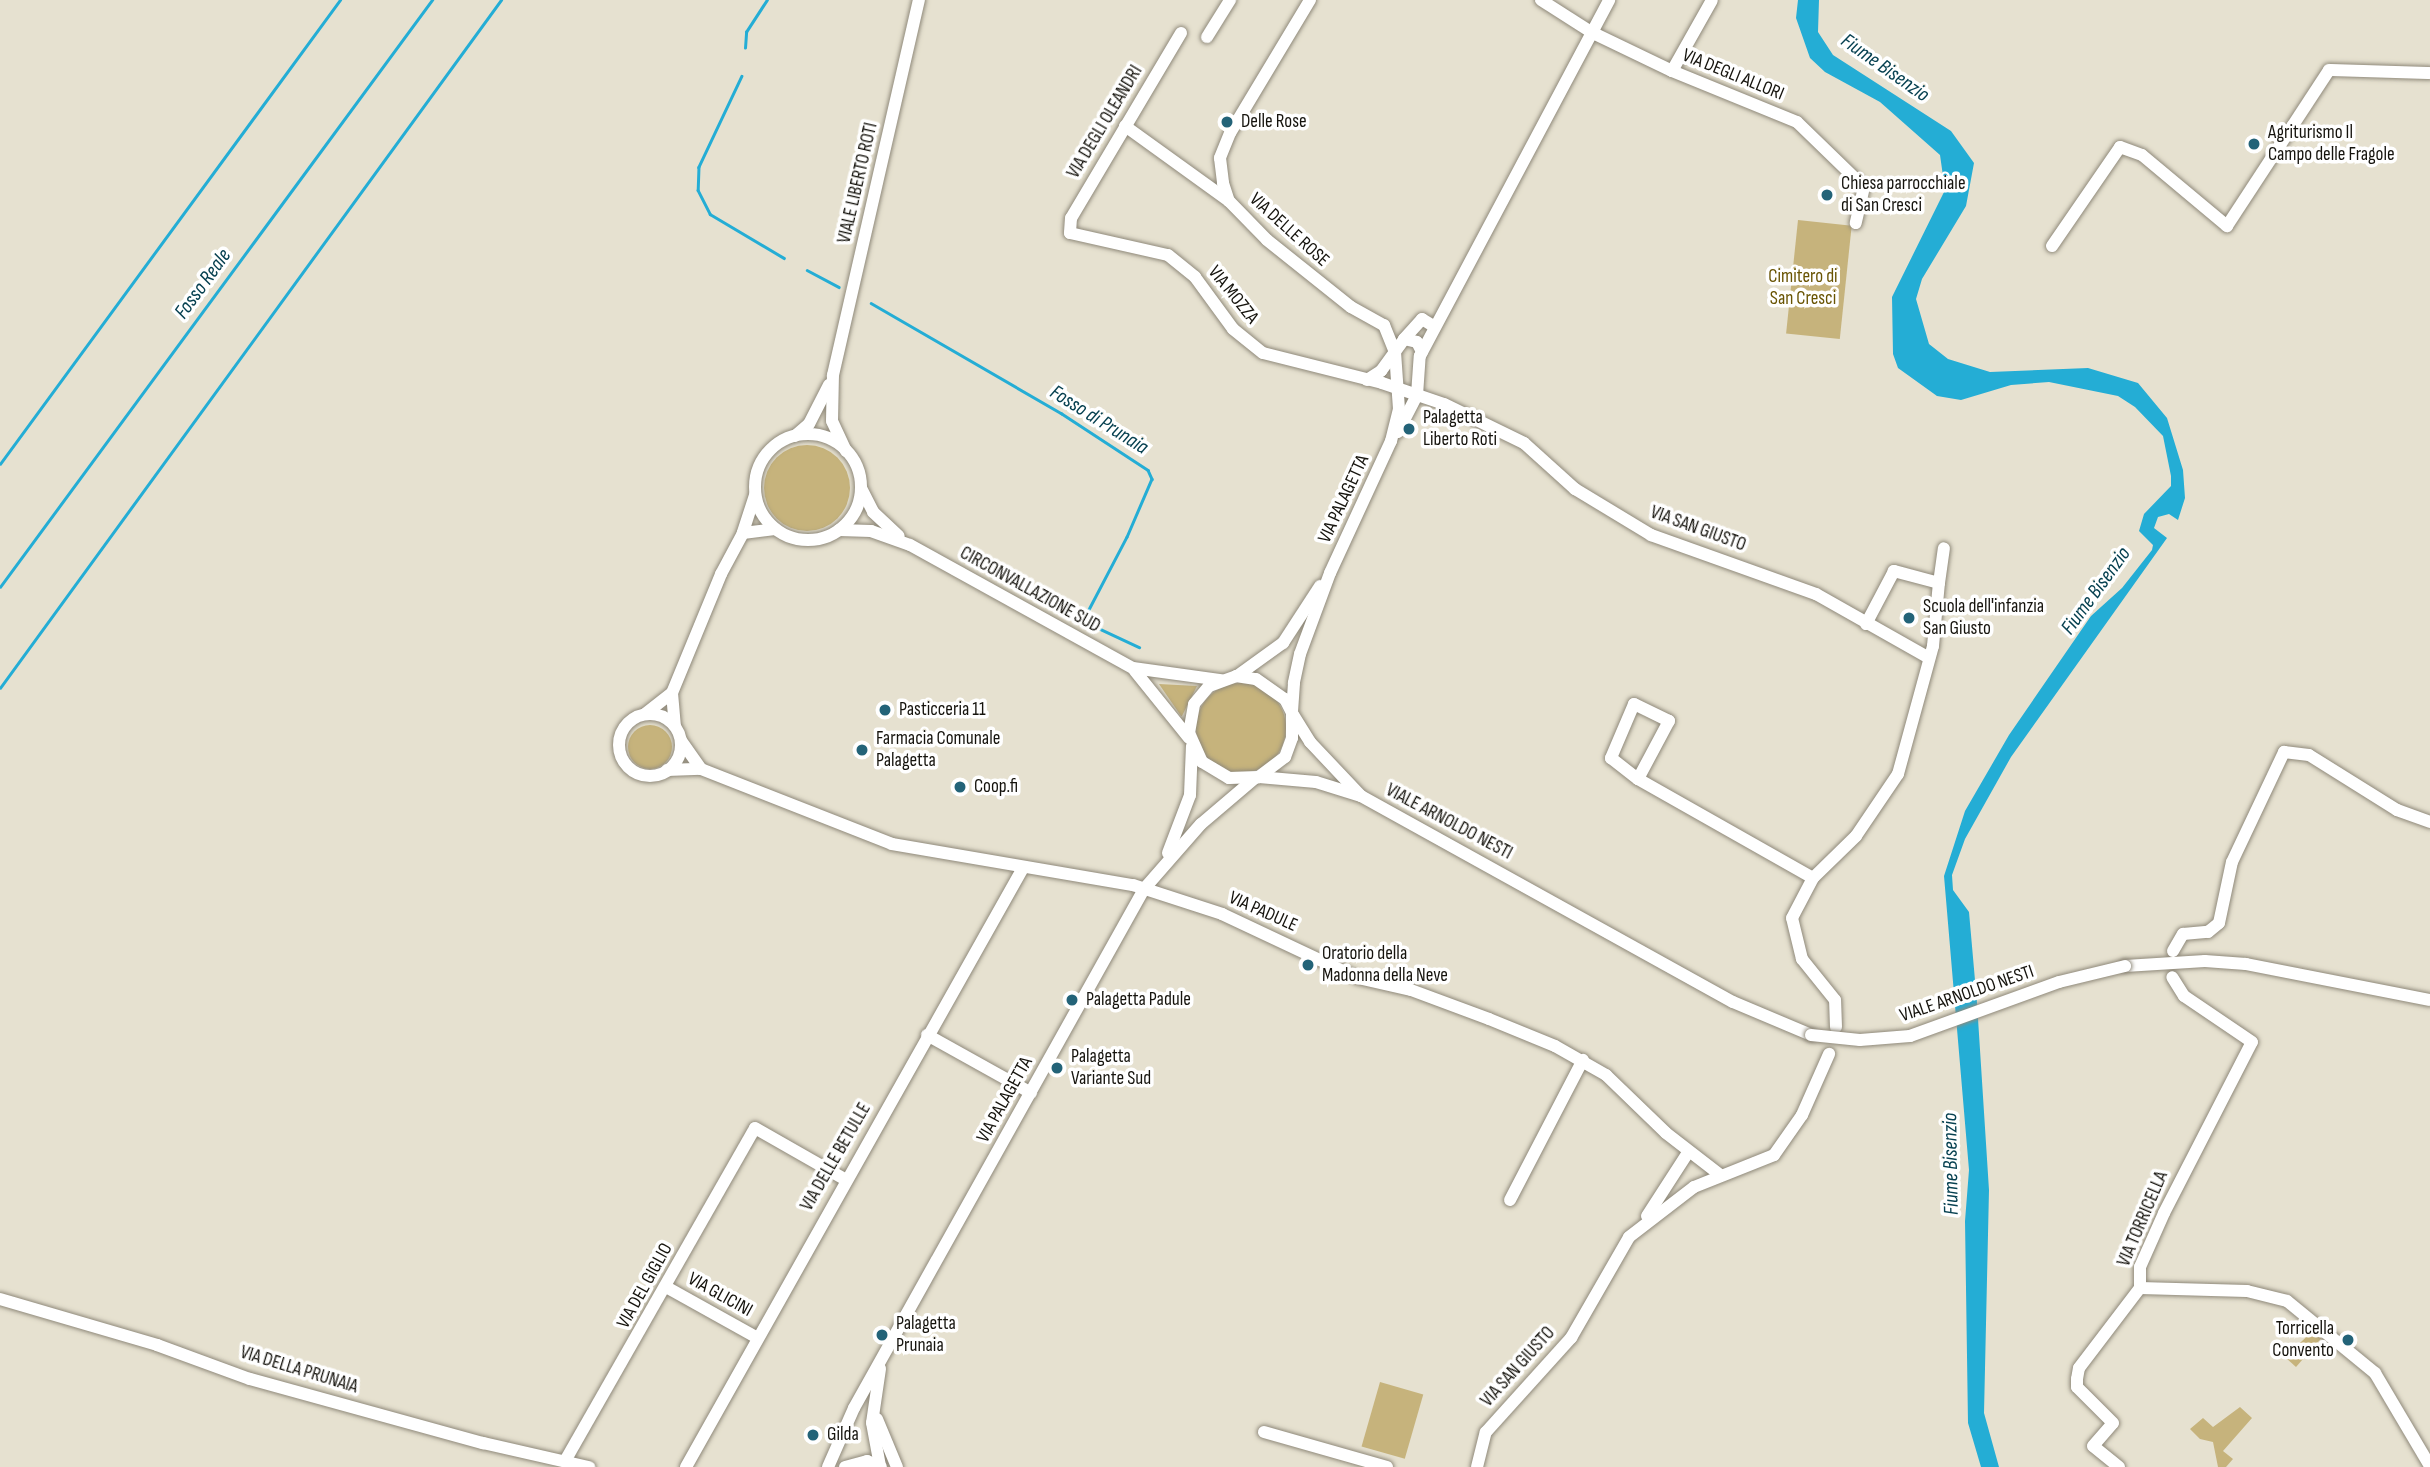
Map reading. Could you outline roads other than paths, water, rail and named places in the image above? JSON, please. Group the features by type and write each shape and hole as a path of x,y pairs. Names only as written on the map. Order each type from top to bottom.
{"street":[{"name":"VIALE LIBERTO ROTI","path":"846,451 832,421 833,375 919,0"},
{"path":"1207,37 1230,0"},
{"name":"VIA DELLE ROSE","path":"1310,0 1224,145 1221,167 1229,201 1304,271 1351,307 1382,324 1395,352"},
{"name":"VIA DEGLI ALLORI","path":"1541,0 1591,32 1672,71 1797,122 1864,187 1856,223"},
{"path":"1417,395 1422,352 1468,258 1534,145 1609,0"},
{"path":"1672,71 1712,0"},
{"name":"VIA DEGLI OLEANDRI","path":"1070,233 1071,218 1181,33"},
{"path":"2052,246 2120,147 2143,155 2227,226 2329,70 2430,73"},
{"path":"1125,126 1229,201"},
{"name":"VIA MOZZA","path":"1070,233 1168,255 1195,277 1226,321 1256,349 1401,391"},
{"path":"1367,380 1381,371 1422,319 1436,327"},
{"path":"1404,339 1417,342 1422,352"},
{"path":"1395,352 1401,391"},
{"name":"VIALE LIBERTO ROTI","path":"795,436 809,424 833,375"},
{"name":"VIA SAN GIUSTO","path":"1401,391 1417,395 1524,443 1576,489 1651,535 1816,594 1929,658"},
{"name":"VIA PALAGETTA","path":"1391,441 1401,391"},
{"name":"VIA PALAGETTA","path":"828,1467 842,1434 883,1359 1144,889 1163,862 1257,777 1277,766 1289,751 1296,668 1330,573 1391,441 1417,395"},
{"path":"667,771 678,757 678,734 670,710 672,693 724,566 743,533 755,495 755,478 764,457 780,442 795,436 822,436 846,451"},
{"name":"CIRCONVALLAZIONE SUD","path":"846,451 873,512 910,545"},
{"path":"839,530 857,507 860,482"},
{"path":"755,495 761,512 775,529"},
{"path":"743,533 775,529"},
{"name":"CIRCONVALLAZIONE SUD","path":"775,529 807,540 839,530 871,531 910,545 1133,668 1221,680"},
{"path":"1836,1027 1835,1000 1802,959 1792,926 1796,907 1813,878 1856,836 1898,774 1929,658 1944,548"},
{"path":"1866,624 1894,571 1939,583"},
{"name":"VIA PALAGETTA","path":"1163,862 1190,795 1194,704 1209,686 1236,676 1283,643 1330,573"},
{"name":"CIRCONVALLAZIONE SUD","path":"1133,668 1191,742"},
{"path":"1236,676 1271,686 1292,713"},
{"path":"645,714 663,717 701,769 640,774 621,756 623,730 672,693"},
{"path":"1637,779 1669,722 1634,704 1611,758 1637,779 1813,878"},
{"name":"VIALE ARNOLDO NESTI","path":"1292,713 1320,755 1361,796"},
{"path":"1191,742 1202,762 1217,774 1235,779 1257,777"},
{"path":"2173,951 2183,934 2208,932 2219,923 2232,862 2284,752 2309,755 2397,810 2430,822"},
{"name":"VIA PADULE","path":"701,769 892,844 1144,889 1222,914 1358,978 1411,990 1583,1060 1606,1074 1689,1151 1719,1174"},
{"name":"VIALE ARNOLDO NESTI","path":"1257,777 1316,782 1361,796 1733,1002 1811,1035 1860,1040 1910,1036 2059,982 2125,966 2204,961 2246,964 2430,1000"},
{"name":"VIA DELLE BETULLE","path":"686,1467 756,1337 1023,868"},
{"name":"VIA TORRICELLA","path":"2172,977 2184,996 2252,1042 2164,1213 2140,1267 2140,1288 2247,1291 2287,1301 2375,1373 2430,1466"},
{"path":"928,1035 1031,1093"},
{"name":"VIA SAN GIUSTO","path":"1641,1225 1719,1174 1774,1155 1785,1144 1829,1054"},
{"path":"1510,1200 1583,1060"},
{"name":"VIA DEL GIGLIO","path":"565,1461 754,1128 846,1180"},
{"name":"VIA SAN GIUSTO","path":"1477,1467 1486,1432 1571,1338 1620,1250 1641,1225 1689,1151"},
{"name":"VIA GLICINI","path":"666,1287 756,1337"},
{"path":"2119,1467 2093,1446 2113,1423 2077,1387 2077,1380 2079,1368 2140,1288"},
{"name":"VIA DELLA PRUNAIA","path":"0,1300 158,1345 250,1379 483,1443 589,1467"},
{"name":"VIA PALAGETTA","path":"842,1434 843,1467 859,1461 881,1466 873,1408 883,1359"},
{"path":"873,1408 897,1467"},
{"path":"1264,1432 1387,1467"}],"water":[{"name":"Fiume Bisenzio","path":"1798,0 1819,0 1818,32 1833,55 1951,131 1974,163 1966,206 1922,279 1916,299 1929,344 1948,359 1990,372 2088,368 2138,383 2167,418 2183,470 2185,498 2178,520 2169,514 2158,517 2154,528 2167,538 2011,757 1965,839 1952,875 1953,890 1969,912 1977,1003 1989,1190 1984,1413 1999,1467 1981,1467 1968,1423 1965,1221 1969,1170 1944,876 1965,811 2009,735 2091,616 2122,588 2152,550 2153,545 2139,531 2144,514 2171,486 2171,476 2163,436 2135,407 2118,396 2049,382 2011,385 1961,400 1937,396 1898,368 1893,354 1892,297 1945,190 1940,155 1880,102 1825,72 1810,58 1796,18"}],"waterway":[{"path":"0,464 340,0"},
{"name":"Fosso Reale","path":"0,587 432,0"},
{"path":"0,688 501,0"},
{"name":"Fosso di Prunaia","path":"745,48 746,32 767,0"},
{"name":"Fosso di Prunaia","path":"742,76 699,167 698,190 710,214 784,258"},
{"name":"Fosso di Prunaia","path":"807,270 839,287"},
{"name":"Fosso di Prunaia","path":"871,303 1061,413 1148,470 1152,479 1127,537 1083,621 1139,647"}],"place":[{"name":"Delle Rose","path":"1227,122"},
{"name":"Agriturismo Il Campo delle Fragole","path":"2254,144"},
{"name":"Chiesa parrocchiale di San Cresci","path":"1827,195"},
{"name":"Palagetta Liberto Roti","path":"1409,429"},
{"name":"Scuola dell'infanzia San Giusto","path":"1909,618"},
{"name":"Pasticceria 11","path":"885,710"},
{"name":"Farmacia Comunale Palagetta","path":"862,750"},
{"name":"Coop.fi","path":"960,787"},
{"name":"Oratorio della Madonna della Neve","path":"1308,965"},
{"name":"Palagetta Padule","path":"1072,1000"},
{"name":"Palagetta Variante Sud","path":"1057,1068"},
{"name":"Palagetta Prunaia","path":"882,1335"},
{"name":"Torricella Convento","path":"2348,1340"},
{"name":"Gilda","path":"813,1435"}],"park label":[{"name":"Cimitero di San Cresci","path":"1803,288"}]}
